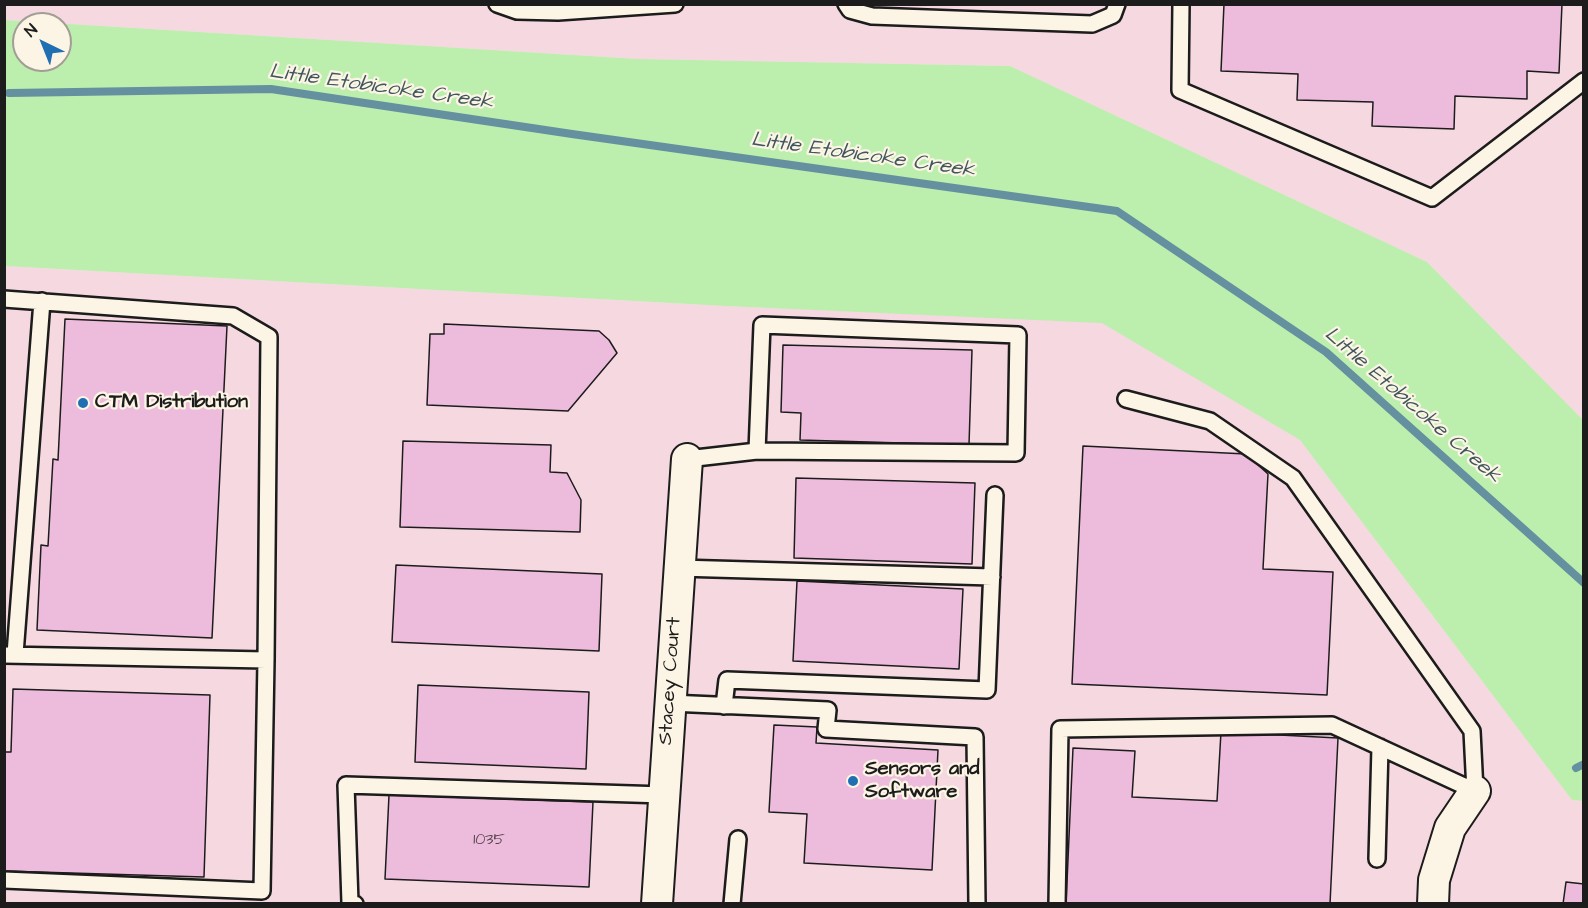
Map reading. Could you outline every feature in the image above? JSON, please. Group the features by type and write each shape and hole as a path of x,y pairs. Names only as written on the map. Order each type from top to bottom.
{"street":[{"name":"Stacey Court","path":"657,903 687,459"},
{"path":"1433,903 1434,880 1450,828 1475,791"}],"lane":[{"path":"497,4 517,11 558,12 675,4"},
{"path":"846,4 850,10 872,16 1092,24 1113,15 1117,4"},
{"path":"1181,4 1180,90 1432,198 1584,81"},
{"path":"4,299 233,316 269,338 262,891 4,880"},
{"path":"42,301 10,655 266,660"},
{"path":"687,459 757,451 1016,453 1018,335 762,326 757,451"},
{"path":"1057,903 1060,729 1332,725 1475,791 1472,731 1293,478 1210,421 1126,399"},
{"path":"724,706 727,680 987,690 995,495"},
{"path":"679,568 992,577"},
{"path":"670,703 828,710 826,729 975,737 977,903"},
{"path":"1377,859 1380,747"},
{"path":"355,903 350,903 346,785 664,795"},
{"path":"732,903 738,838"}],"shaded area":[{"path":"4,5 1583,5 1583,420 1427,262 1010,66 638,59 72,24 72,12 12,12 12,20 5,20"},
{"path":"4,266 726,306 1102,322 1300,440 1572,800 1583,801 1583,903 5,903"}],"green space":[{"path":"4,20 12,20 12,72 72,72 72,24 638,59 1010,66 1427,262 1583,420 1583,801 1572,800 1300,440 1102,323 726,306 5,266"}],"building":[{"path":"1224,4 1562,4 1559,73 1527,71 1527,99 1455,96 1454,129 1372,126 1373,102 1297,100 1298,74 1221,71"},
{"path":"65,319 227,326 212,638 37,630 41,545 48,546 53,459 58,460"},
{"path":"444,324 599,331 609,340 617,353 568,411 427,405 430,334 444,334"},
{"path":"783,345 972,350 969,445 800,440 801,413 781,412"},
{"path":"403,441 551,445 550,472 567,473 581,500 580,532 400,527"},
{"path":"1083,446 1246,454 1268,474 1263,569 1333,572 1327,695 1072,684"},
{"path":"796,478 975,483 972,564 794,558"},
{"path":"396,565 602,574 599,651 392,642"},
{"path":"797,581 963,589 959,669 793,661"},
{"path":"418,685 589,692 586,769 415,762"},
{"path":"13,689 210,695 204,877 4,871 4,752 11,752"},
{"name":"Sensors and Software","path":"774,725 817,727 816,743 938,750 932,870 804,863 807,814 769,812"},
{"path":"1221,732 1338,738 1330,904 1066,904 1073,748 1135,751 1132,797 1217,801"},
{"path":"389,795 593,802 589,887 385,879"},
{"path":"1566,882 1584,884 1584,904 1563,904"}],"waterway":[{"name":"Little Etobicoke Creek","path":"9,93 271,89 1117,211 1326,352 1584,583"},
{"path":"1576,768 1584,764"}],"place":[{"name":"CTM Distribution","path":"83,403"},
{"name":"Sensors and Software","path":"853,781"}]}
